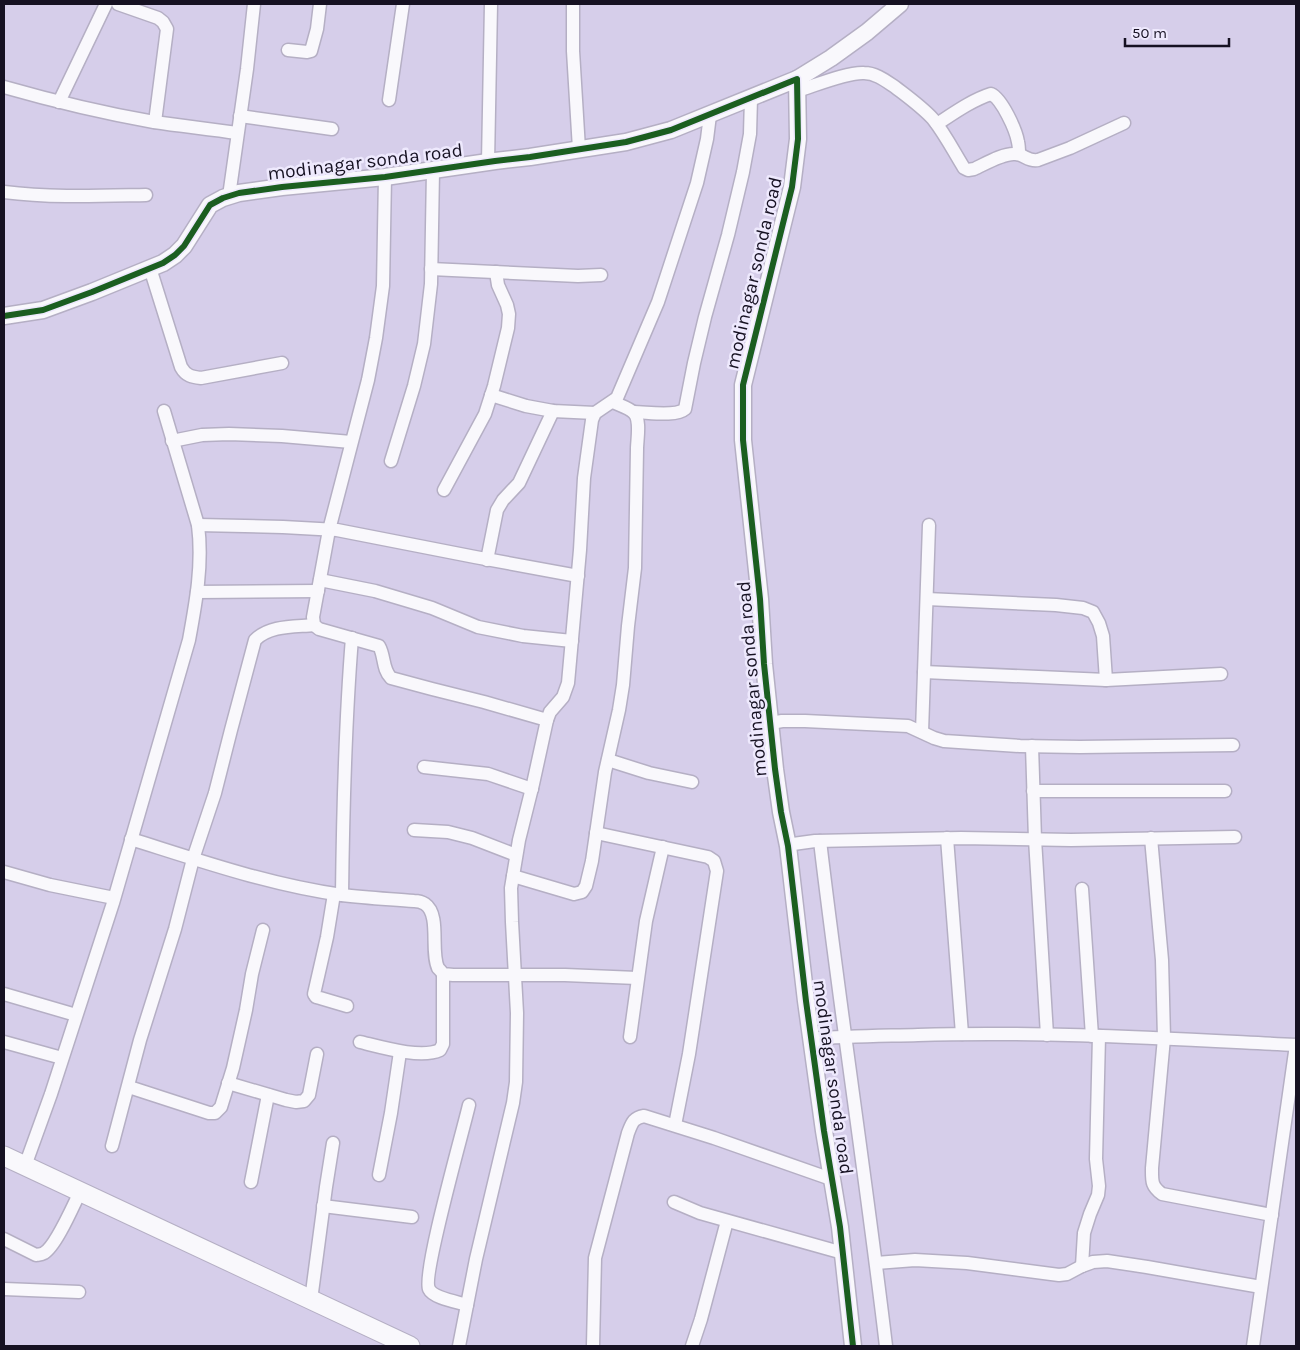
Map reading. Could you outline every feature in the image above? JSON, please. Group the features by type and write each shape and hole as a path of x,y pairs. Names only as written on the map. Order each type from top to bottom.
{"main road":[{"path":"4,1156 311,1300 402,1345"}],"street":[{"path":"59,102 106,4"},
{"path":"118,4 158,18 163,22 166,29 154,122"},
{"path":"229,196 254,4"},
{"path":"288,50 311,51 317,29 320,4"},
{"path":"389,100 403,4"},
{"path":"488,162 491,4"},
{"path":"573,4 573,51 579,149"},
{"path":"797,85 867,32 900,4"},
{"path":"797,85 851,74 864,73 875,75 885,80 918,105 937,124 964,168 968,170 1008,155 1019,154 1032,161 1038,160 1070,148 1124,123"},
{"name":"modinagar sonda road","path":"4,316 43,310 163,263 184,246 210,205 239,193 385,177 626,142 671,130 752,98 797,85 798,139 792,187 743,385 743,440 760,599 764,664 776,722 775,769 781,812 791,845 806,1001 817,1039 816,1080 840,1227 853,1346"},
{"path":"4,87 59,102 154,122 238,133"},
{"path":"937,124 980,98 991,94 999,100 1014,130 1019,154"},
{"path":"613,402 634,412 681,413 685,409 705,317 743,172 750,134 752,98"},
{"path":"459,1346 476,1258 516,1089 517,1013 511,888 518,840 532,790 546,720 550,712 563,697 568,684 578,576 584,478 592,420 596,413 617,398 622,390 658,302 697,183 707,139 710,115"},
{"path":"240,116 332,129"},
{"path":"391,461 414,386 424,344 431,284 433,170"},
{"path":"314,625 329,530 368,380 376,338 383,286 385,177"},
{"path":"4,192 76,196 146,195"},
{"path":"150,268 184,372 191,377 201,378 282,363"},
{"path":"431,269 578,276 601,275"},
{"path":"444,490 485,414 508,328 509,314 498,285 496,272"},
{"path":"491,395 526,406 553,411 596,413"},
{"path":"25,1166 51,1094 114,898 189,640 197,592 200,554 198,525 164,411"},
{"path":"487,560 497,510 519,482 553,411"},
{"path":"513,876 574,894 582,892 586,886 623,685 635,568 638,432 637,417 634,412"},
{"path":"172,441 202,434 229,434 351,442"},
{"path":"198,525 329,530 578,576"},
{"path":"922,732 929,525"},
{"path":"197,592 319,585 375,592 432,608 478,626 523,636 572,642"},
{"path":"927,598 1056,605 1083,608 1093,612 1103,636 1106,680"},
{"path":"112,1146 140,1040 172,937 193,859 215,793 255,640 261,634 270,629 314,625 319,629 378,646 383,652 386,673 391,678 546,720"},
{"path":"348,1006 316,997 314,994 338,894 346,704 352,638"},
{"path":"924,672 1106,680 1221,674"},
{"path":"776,722 805,721 908,726 944,741 1032,746 1233,745"},
{"path":"1032,746 1035,839 1047,1035"},
{"path":"608,760 649,773 692,782"},
{"path":"424,768 488,774 532,790"},
{"path":"1033,791 1225,791"},
{"path":"414,830 448,832 472,838 516,855"},
{"path":"596,833 708,857 714,861 717,870 689,1054 675,1125"},
{"path":"791,845 818,841 947,838 1071,840 1236,837"},
{"path":"947,838 962,1034"},
{"path":"1151,838 1162,960 1164,1038 1152,1183 1156,1190 1162,1194 1272,1215"},
{"path":"132,839 230,871 289,886 338,894 424,902 433,918 436,959 438,968 443,974 443,1044 440,1050 434,1053 400,1052 360,1042"},
{"path":"818,841 833,944 841,1037 876,1263 886,1346"},
{"path":"630,1037 646,921 663,847"},
{"path":"4,875 114,898"},
{"path":"1082,889 1096,1036 1096,1158 1099,1186 1098,1195 1084,1233 1082,1266"},
{"path":"128,1087 209,1113 215,1113 221,1107 246,1010 252,974 263,930"},
{"path":"443,974 565,975 638,978"},
{"path":"4,994 76,1015"},
{"path":"817,1039 962,1034 1047,1035 1164,1038 1296,1045 1253,1346"},
{"path":"4,1042 62,1058"},
{"path":"379,1175 400,1052"},
{"path":"228,1083 296,1102 304,1101 309,1095 317,1054"},
{"path":"250,1182 268,1094"},
{"path":"467,1305 433,1294 429,1290 427,1281 436,1235 469,1105"},
{"path":"592,1346 594,1258 632,1123 637,1117 644,1116 675,1125 831,1179"},
{"path":"311,1300 333,1143"},
{"path":"4,1239 36,1255 42,1254 48,1250 56,1238 80,1192"},
{"path":"674,1202 700,1213 843,1253"},
{"path":"323,1206 412,1217"},
{"path":"692,1346 727,1221"},
{"path":"876,1263 915,1260 967,1263 1059,1275 1067,1274 1093,1262 1107,1262 1261,1287"},
{"path":"4,1289 79,1292"}],"cycle path":[{"path":"4,316 43,310 163,263 184,246 210,205 239,193 385,177 626,142 671,130 797,79 798,139 792,187 743,385 743,440 760,599 764,664 775,769 788,846 806,1001 824,1131 840,1227 853,1346"}]}
